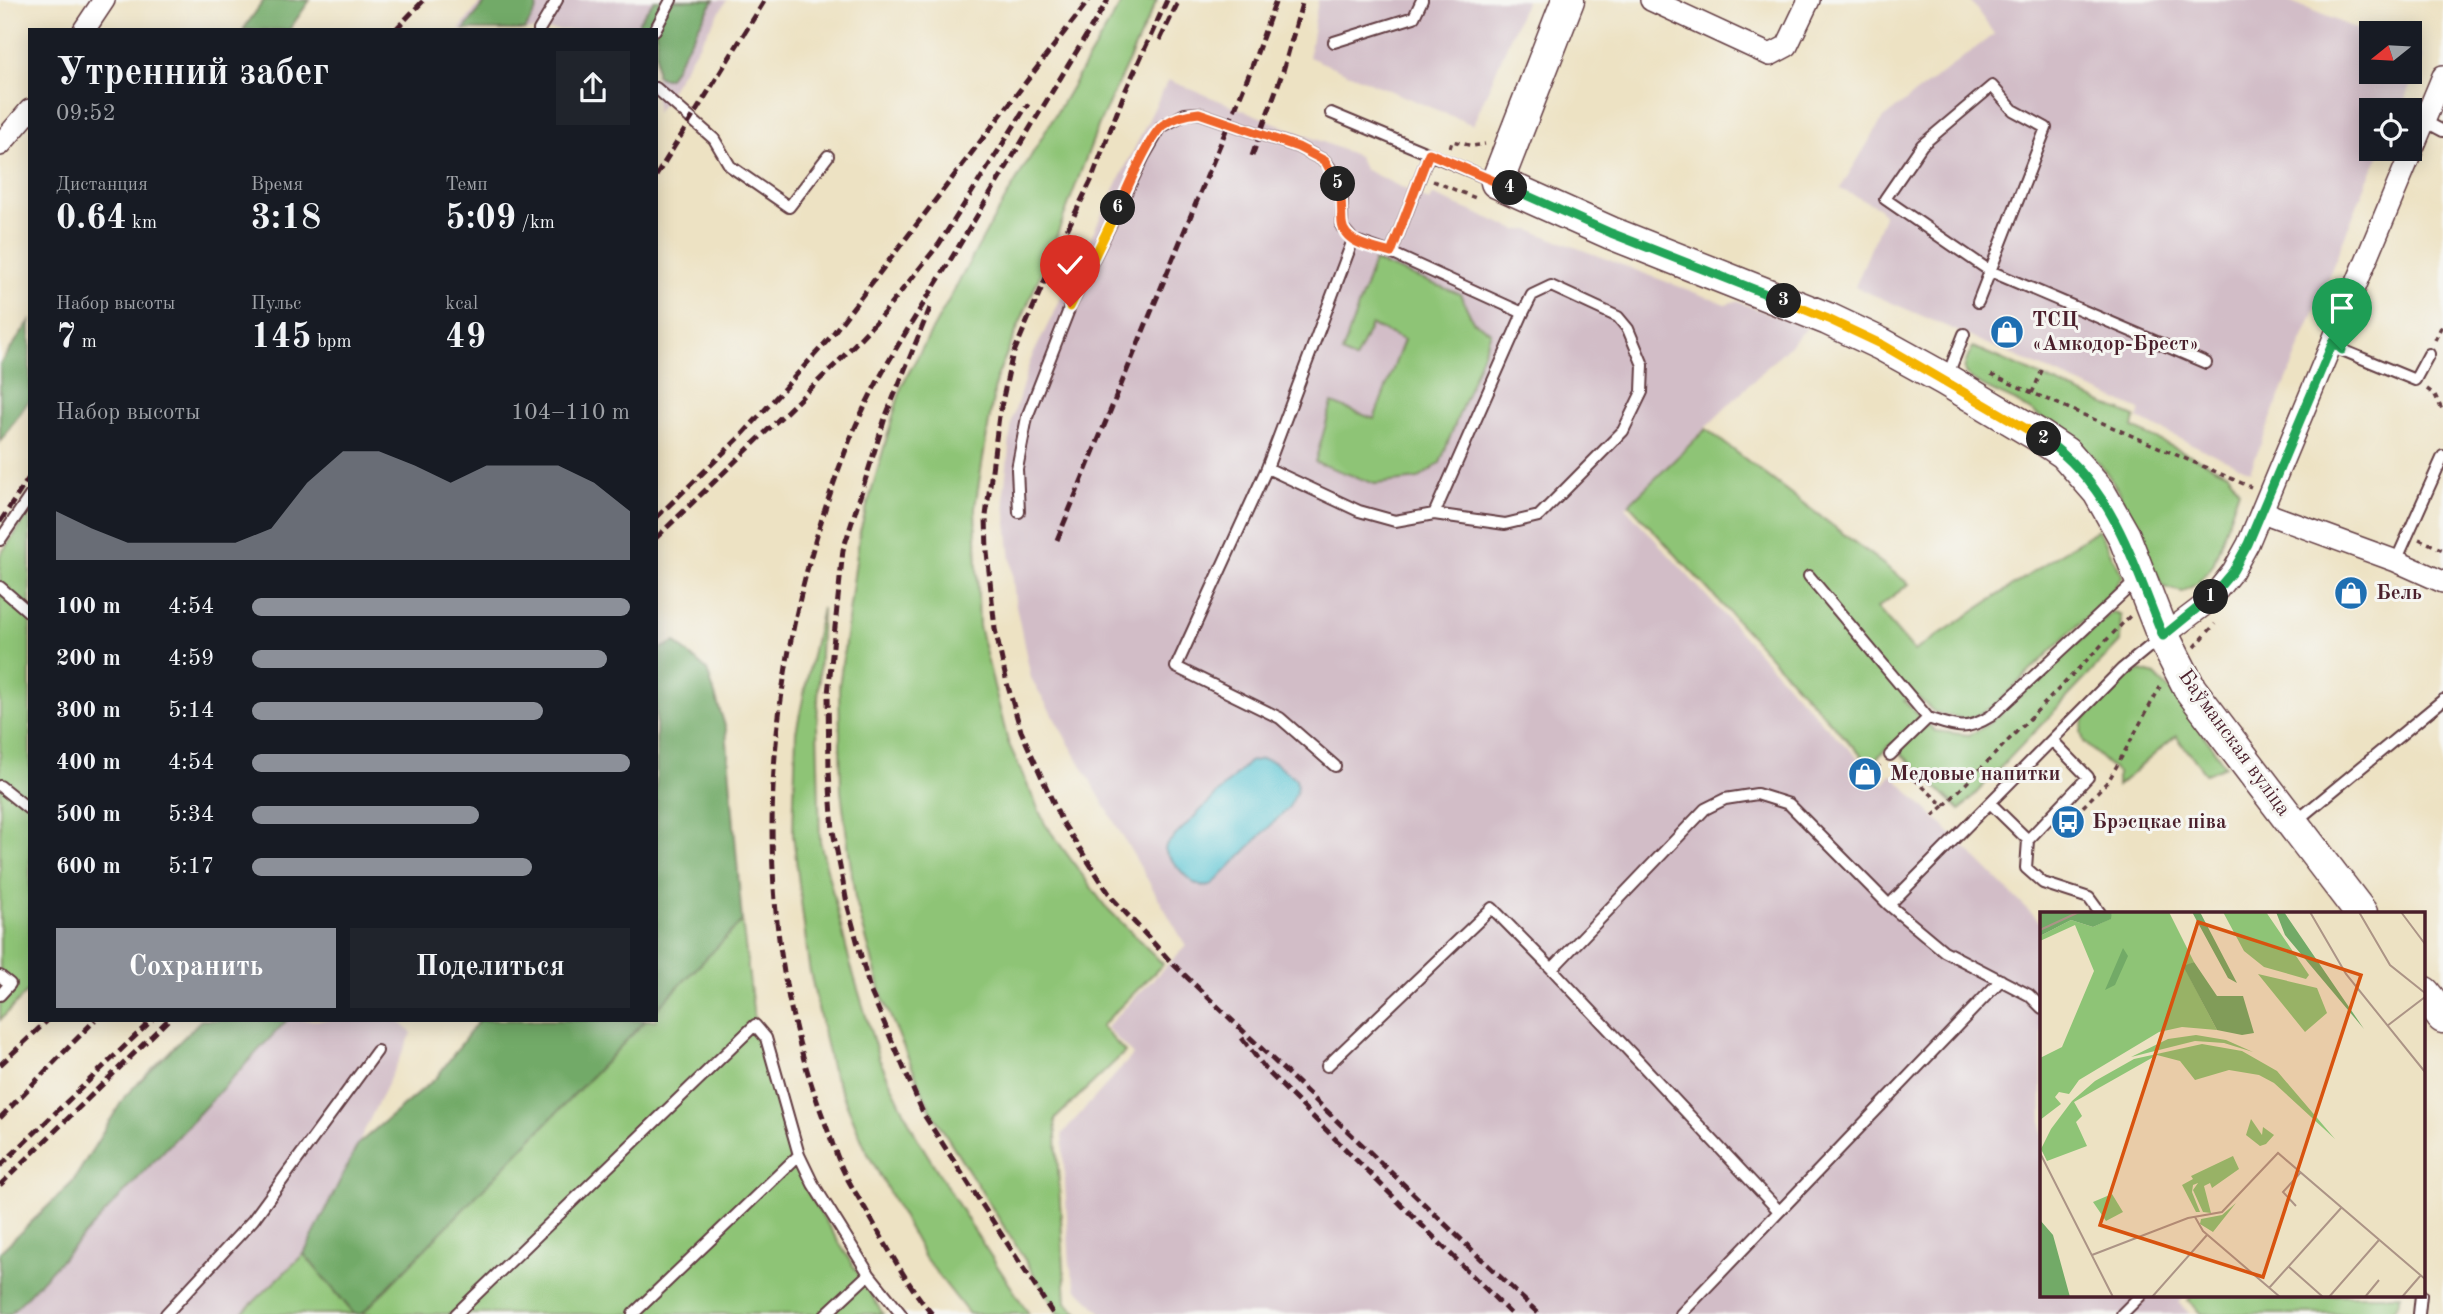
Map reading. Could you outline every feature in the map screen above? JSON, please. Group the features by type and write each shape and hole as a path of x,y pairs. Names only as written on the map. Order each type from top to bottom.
{"street":[{"path":"85,28 104,0"},
{"path":"1497,182 1568,0"},
{"path":"1651,0 1770,55 1787,46 1809,0"},
{"path":"2163,636 2208,602 2248,544 2333,342 2434,126 2443,76"},
{"path":"0,145 28,112"},
{"name":"Баўманская вуліца","path":"1497,182 1611,233 1828,319 1945,380 2064,453 2099,492 2124,536 2163,636 2190,690 2360,912"},
{"path":"2263,509 2273,516 2396,561 2443,582"},
{"path":"2426,996 2443,1017"}],"lane":[{"path":"540,28 557,0"},
{"path":"656,28 671,0"},
{"path":"1334,41 1415,17 1422,0"},
{"path":"1978,302 1990,271 2046,128 2013,110 1992,86 1922,145 1885,199 1990,271 2206,363"},
{"path":"658,90 714,139 730,166 789,206 828,156"},
{"path":"1019,512 1017,469 1027,417 1070,307 1161,127 1185,114 1199,113 1298,147 1325,161 1336,178 1342,195 1342,227 1353,240 1391,253 1522,313"},
{"path":"1331,113 1497,182"},
{"path":"1391,253 1429,153"},
{"path":"1335,766 1280,718 1176,667 1267,468 1353,240"},
{"path":"1267,468 1359,511 1395,521 1434,514 1505,524 1539,516 1623,431 1642,392 1643,365 1628,329 1618,317 1551,286 1532,295 1434,514"},
{"path":"1945,380 1964,334"},
{"path":"2333,342 2342,350 2415,380 2429,354"},
{"path":"2396,561 2443,456"},
{"path":"0,540 28,499"},
{"path":"1809,576 1928,718 1955,727 1972,727 1991,716 2139,578"},
{"path":"0,587 28,611"},
{"path":"1889,905 2122,668 2163,636"},
{"path":"2292,824 2443,700"},
{"path":"1890,755 1928,718"},
{"path":"2053,741 2088,777 2028,840 2026,868 2043,883 2089,898 2100,912"},
{"path":"0,786 28,808"},
{"path":"1552,969 1704,809 1725,799 1757,794 1789,804 1889,905 1944,951 2029,995 2040,1006"},
{"path":"1990,803 2028,840"},
{"path":"1327,1066 1492,908 1779,1211"},
{"path":"0,976 10,984 0,995"},
{"path":"1681,1314 2001,980"},
{"path":"456,1314 755,1025 766,1038 799,1155 813,1184 869,1274 901,1314"},
{"path":"166,1314 253,1220 377,1051"},
{"path":"632,1314 799,1155"},
{"path":"826,1314 869,1274"},
{"path":"2122,1314 2140,1296"},
{"path":"2419,1314 2421,1296"}],"path":[{"path":"2429,354 2443,323"},
{"path":"2032,393 2043,368"},
{"path":"2415,380 2435,395 2443,412"},
{"path":"2408,534 2443,550"},
{"path":"1933,816 1944,806"}],"shaded area":[{"path":"482,0 727,0 658,110 658,28 461,28"},
{"path":"1318,0 1526,0 1473,125 1309,57"},
{"path":"1970,0 2287,0 2359,30 2359,84 2412,84 2406,98 2359,98 2359,161 2377,161 2250,471 2138,419 2140,410 1855,287 1884,216 1878,207 1840,189 1883,118 1994,34"},
{"path":"1168,80 1358,156 1364,169 1429,201 1432,195 1517,230 1530,230 1725,304 1736,301 1807,328 1625,507 1820,720 1884,784 1891,774 2040,922 2040,1296 2185,1296 2179,1303 2190,1314 1103,1314 1077,1289 1070,1266 1062,1134 1133,1055 1106,1027 1186,946 1031,678 1015,601 1004,493 1012,420 1030,361"},
{"path":"284,1022 400,1022 412,1033 304,1254 241,1314 10,1314"}],"green space":[{"path":"264,0 310,0 290,28 244,28"},
{"path":"487,0 534,0 537,9 526,28 466,28"},
{"path":"654,0 714,0 669,78 658,76 658,28 638,28 639,21"},
{"path":"1123,0 1157,0 1099,124 1055,240 996,379 975,507 979,626 1008,742 1045,824 1105,906 1163,964 1101,1026 1125,1052 1055,1119 1066,1302 1079,1314 1059,1314 931,1111 883,999 855,898 841,791 839,687 860,531 902,385 989,227"},
{"path":"1374,261 1460,294 1473,321 1491,332 1440,463 1418,479 1375,484 1315,462 1332,403 1374,419 1404,340 1371,325 1355,360 1342,353"},
{"path":"28,324 28,402 0,442 0,364"},
{"path":"1973,347 2135,417 2133,428 2228,473 2239,490 2213,565 2198,583 2182,592 2163,587 2119,492 2095,458 2024,407 1969,377 1965,366"},
{"path":"1706,429 1909,584 1877,608 1914,651 2098,529 2123,576 2108,596 1994,706 1968,720 1934,712 1914,694 1904,701 1935,731 1969,735 1990,723 2112,612 2121,616 2120,642 1960,810 1891,744 1870,765 1629,504"},
{"path":"28,516 28,991 0,1020 0,555"},
{"path":"822,608 817,724 820,841 850,963 879,1059 916,1136 1029,1314 969,1314 925,1258 866,1150 831,1067 809,967 793,834 796,732"},
{"path":"675,642 707,670 726,729 742,921 658,1008 658,650"},
{"path":"2141,671 2155,675 2181,702 2225,766 2206,774 2176,736 2117,786 2117,773 2084,742 2081,732 2084,719 2126,677"},
{"path":"742,921 756,1033 804,1186 883,1314 362,1314 644,1022 658,1022 658,1008"},
{"path":"199,1022 285,1022 10,1314 0,1314 0,1252 72,1183 125,1096"},
{"path":"478,1022 644,1022 362,1314 354,1314 304,1254 358,1144 436,1078"},
{"path":"304,1254 354,1314 241,1314"},
{"path":"2192,1296 2401,1296 2398,1304 2389,1314 2201,1314 2188,1300"}],"water":[{"path":"1262,759 1274,762 1296,779 1296,791 1292,801 1212,885 1205,887 1193,883 1168,856 1166,845 1249,762"}],"railway":[{"path":"397,28 424,0"},
{"path":"658,173 765,0"},
{"path":"658,516 742,435 828,340 1089,0"},
{"path":"932,1314 899,1267 842,1168 798,1037 781,953 773,868 773,782 781,697 797,612 819,529 847,447 868,399 893,353 1108,0"},
{"path":"1167,0 1124,94 1091,181 1062,240 1012,357 999,416 986,516 995,629 1007,683 1021,731 1061,820 1112,898 1171,962 1539,1314"},
{"path":"1160,40 1179,0"},
{"path":"1057,540 1250,72 1276,0"},
{"path":"1252,156 1283,71 1303,0"},
{"path":"658,536 839,361 883,314 939,244 1028,104"},
{"path":"930,308 885,418 843,550 828,694 833,831 847,903 870,990 924,1115 1053,1314"},
{"path":"0,522 28,479"},
{"path":"0,1065 46,1022"},
{"path":"0,1118 93,1022"},
{"path":"0,1166 150,1022"},
{"path":"0,1185 166,1022"},
{"path":"1242,1038 1267,1071 1511,1314"}],"place":[{"name":"ТСЦ «Амкодор-Брест»","path":"2007,332"},
{"name":"Бель","path":"2351,593"},
{"name":"Медовые напитки","path":"1865,774"},
{"name":"Брэсцкае піва","path":"2068,822"}],"route":[{"path":"1070,307 1161,127 1185,114 1199,113 1229,122 1298,147 1325,161 1336,178 1342,195 1342,227 1353,240 1391,253 1429,153 1611,233 1828,319 1881,344 2038,435 2064,453 2099,492 2124,536 2163,636 2208,602 2233,571 2270,494 2333,342 2342,350"}]}
